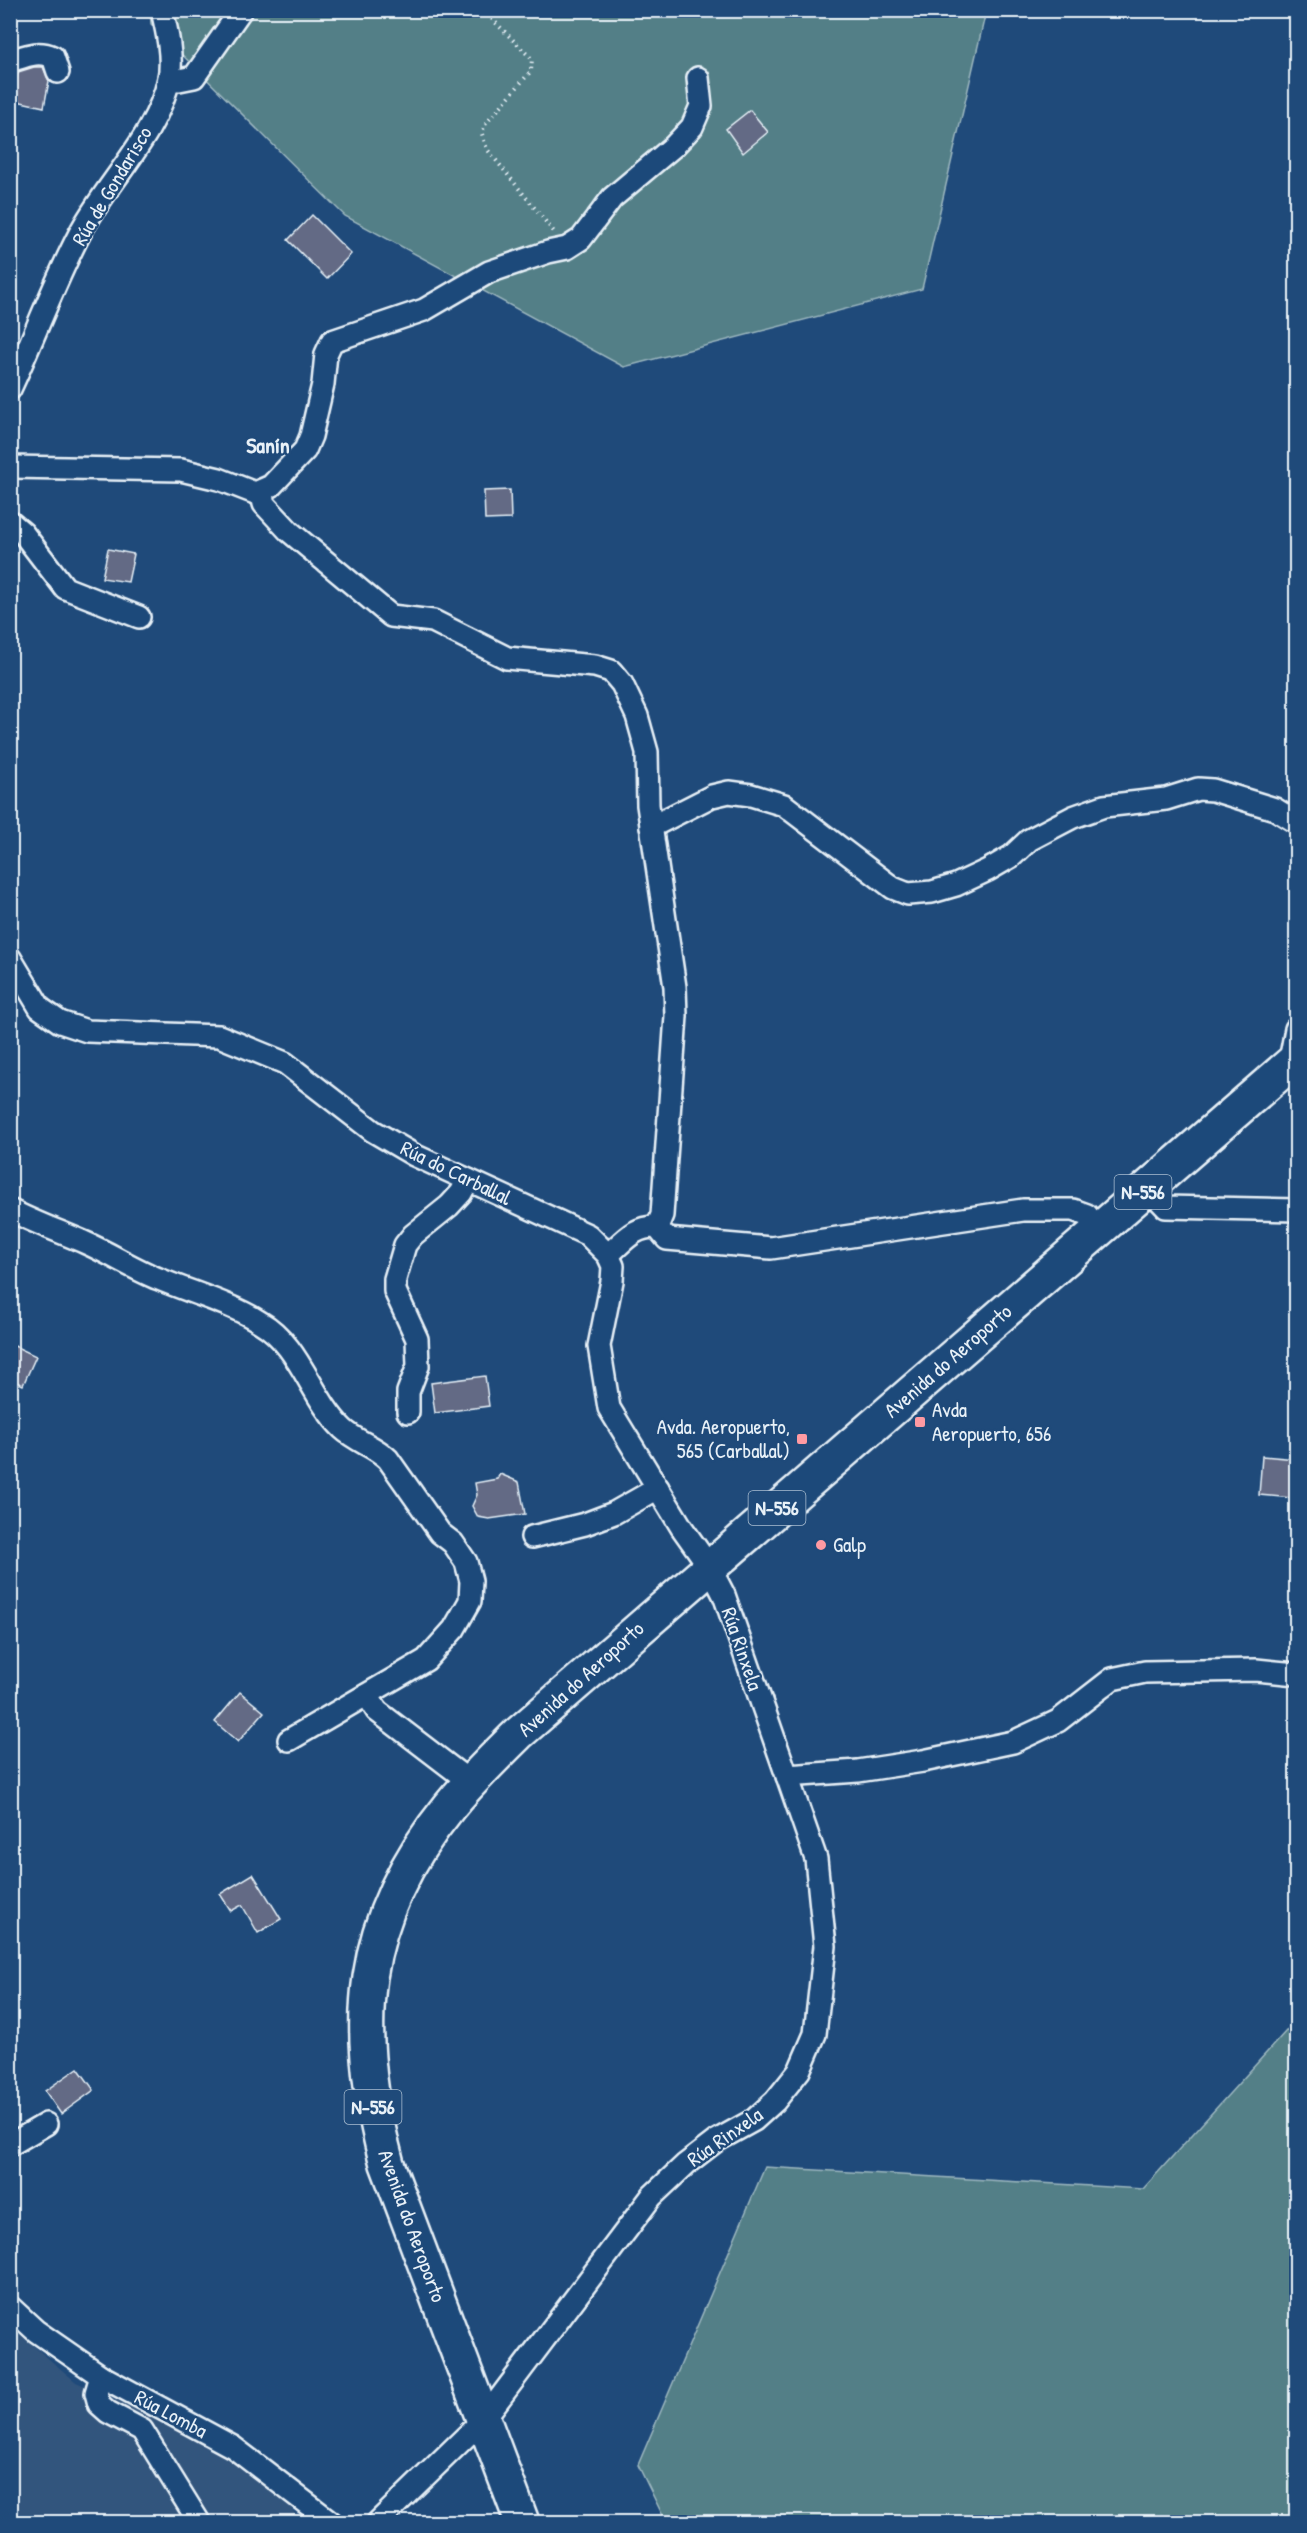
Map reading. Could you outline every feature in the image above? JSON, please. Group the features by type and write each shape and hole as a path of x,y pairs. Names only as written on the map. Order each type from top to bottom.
{"main road":[{"name":"Avenida do Aeroporto","path":"522,2523 387,2164 373,2113 365,2040 365,2006 369,1978 382,1926 407,1868 424,1840 470,1782 518,1734 709,1566 1293,1063"}],"street":[{"name":"Rúa de Gondarisco","path":"10,389 79,235 107,188 143,140 162,99 169,78 170,56 162,10"},
{"path":"169,78 179,80 194,77 241,10"},
{"path":"10,61 35,53 44,53 53,57 58,72"},
{"path":"10,467 181,470 219,479 255,493 271,486 305,450 311,436 323,384 326,354 332,341 424,310 489,272 567,248 581,239 612,198 675,146 692,127 701,106 698,78"},
{"path":"261,491 264,504 289,531 391,616 433,621 507,658 595,666 611,671 622,684 637,716 647,752 648,805 675,987 676,1016 662,1215 657,1227"},
{"path":"10,522 23,533 65,588 139,617"},
{"path":"651,827 712,796 729,792 751,795 784,806 893,888 908,894 932,892 956,885 1012,856 1029,840 1073,817 1104,806 1166,799 1198,789 1213,790 1275,808 1296,822"},
{"name":"Rúa do Carballal","path":"14,974 40,1008 60,1022 87,1031 219,1036 285,1063 373,1131 414,1155 588,1235 608,1255"},
{"path":"1293,1063 1296,1029"},
{"path":"408,1413 408,1392 418,1366 417,1339 395,1291 395,1279 405,1245 413,1235 449,1206 461,1193 468,1180"},
{"path":"1148,1188 1166,1207 1296,1210"},
{"path":"10,1210 43,1227 86,1243 157,1278 241,1312 280,1336 331,1415 345,1431 378,1448 440,1533 453,1543 466,1562 471,1581 470,1601 454,1629 426,1660 289,1740"},
{"path":"657,1227 667,1239 771,1248 1033,1210 1073,1210 1087,1215 1098,1231"},
{"path":"657,1227 647,1227 632,1232 608,1255 613,1266 612,1281 599,1346 609,1408 709,1566"},
{"path":"532,1537 585,1524 614,1513 658,1488"},
{"name":"Rúa Rinxela","path":"378,2523 484,2419 652,2196 686,2164 716,2141 754,2120 775,2101 799,2071 815,2034 825,1946 816,1859 723,1595 709,1566"},
{"path":"787,1776 858,1771 912,1763 1013,1742 1058,1721 1112,1679 1145,1672 1256,1670 1296,1674"},
{"path":"367,1695 377,1711 470,1782"},
{"path":"10,2145 46,2124"},
{"name":"Rúa Lomba","path":"10,2307 36,2331 101,2376 233,2447 331,2523"},
{"path":"101,2376 96,2394 99,2404 108,2412 142,2430 199,2523"}],"path":[{"path":"483,10 532,59 531,71 484,126 482,134 487,149 567,248"}],"shaded area":[{"path":"10,2326 76,2382 170,2424 253,2471 281,2492 300,2522 11,2522"}],"green space":[{"path":"150,11 986,11 922,289 624,367 345,216 151,24"},
{"path":"1296,2020 1296,2522 666,2522 638,2465 765,2167 1143,2189"}],"building":[{"path":"43,67 49,81 44,107 12,100 18,72"},
{"path":"750,110 768,132 743,153 726,129"},
{"path":"312,215 351,254 327,279 288,240"},
{"path":"510,490 511,519 485,520 484,491"},
{"path":"108,549 134,554 128,582 102,578"},
{"path":"10,1344 36,1356 23,1385 10,1379"},
{"path":"485,1376 489,1406 435,1413 431,1383"},
{"path":"1262,1456 1296,1459 1296,1494 1292,1494 1292,1498 1259,1495"},
{"path":"500,1474 519,1482 525,1514 489,1519 478,1517 472,1506 477,1495 475,1483 497,1479"},
{"path":"240,1692 264,1712 238,1742 215,1722"},
{"path":"253,1874 281,1919 258,1933 242,1905 231,1911 220,1894"},
{"path":"78,2068 94,2090 61,2114 45,2091"}],"place":[{"name":"Avda Aeropuerto, 656","path":"920,1422"},
{"name":"Avda. Aeropuerto, 565 (Carballal)","path":"802,1439"},
{"name":"Galp","path":"821,1545"}],"district":[{"name":"Sanín","path":"268,445"}]}
